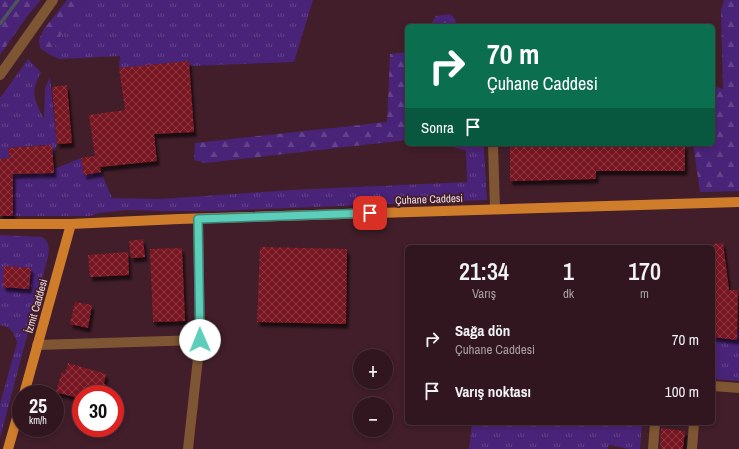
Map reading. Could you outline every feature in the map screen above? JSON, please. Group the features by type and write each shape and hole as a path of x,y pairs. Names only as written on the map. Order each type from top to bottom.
{"main road":[{"name":"Çuhane Caddesi","path":"0,224 71,224 739,202"},
{"name":"İzmit Caddesi","path":"27,385 71,224"},
{"path":"8,449 12,435"}],"street":[{"path":"0,75 53,0"},
{"path":"493,146 494,209"},
{"path":"188,449 200,340 198,219"},
{"path":"38,345 200,340"},
{"path":"715,386 739,388"},
{"path":"653,449 655,425"},
{"path":"692,449 694,425"}],"green space":[{"path":"0,0 41,0 28,15 0,55"},
{"path":"67,0 87,0 67,26 50,55 40,48 39,39 44,29"},
{"path":"87,0 313,0 294,62 189,66 189,61 119,68 120,56 60,59 50,55 67,26"},
{"path":"724,0 739,0 739,191 700,192 693,146 715,146 715,87 723,89 721,10"},
{"path":"450,14 455,19 456,24 431,24 436,16"},
{"path":"405,52 405,140 205,163 194,160 195,143 387,122 390,54"},
{"path":"28,59 41,72 34,91 36,101 44,119 45,88 50,77 57,144 53,155 46,145 8,148 10,158 0,159 0,98"},
{"path":"450,146 484,146 484,150 470,152"},
{"path":"484,150 487,200 219,211 127,210 99,213 90,216 13,216 13,174 54,173 54,169 81,158 84,174 101,172 112,198 160,199 291,190 467,182 466,151 470,152"},
{"path":"0,235 42,237 48,243 48,257 14,385 12,385 12,393 0,438 0,404 17,342 14,334 8,327 0,325"},
{"path":"715,329 739,330 739,381 715,379"},
{"path":"472,425 642,425 640,449 629,449 609,445 607,449 469,449"}],"building":[{"path":"189,61 194,132 154,134 157,161 100,167 101,172 84,175 81,158 95,156 89,115 125,110 119,68"},
{"path":"67,85 72,143 57,144 52,87"},
{"path":"52,145 54,173 13,174 13,216 0,216 0,159 10,158 8,148"},
{"path":"510,146 685,146 685,171 596,171 596,179 510,181"},
{"path":"143,239 145,257 131,258 129,241"},
{"path":"723,243 729,290 738,290 737,340 715,337 715,245 713,244"},
{"path":"260,247 347,249 346,324 257,322"},
{"path":"182,248 185,321 153,322 150,249"},
{"path":"128,252 129,275 90,277 88,255"},
{"path":"4,266 31,268 29,289 3,287"},
{"path":"75,302 92,305 88,328 70,324"},
{"path":"68,363 106,374 104,384 106,385 72,385 72,396 64,394 64,385 58,385 62,372 65,373"},
{"path":"661,428 685,431 683,449 660,449"}],"waterway":[{"path":"0,24 18,0"}],"route":[{"path":"200,340 198,219 370,213"}]}
